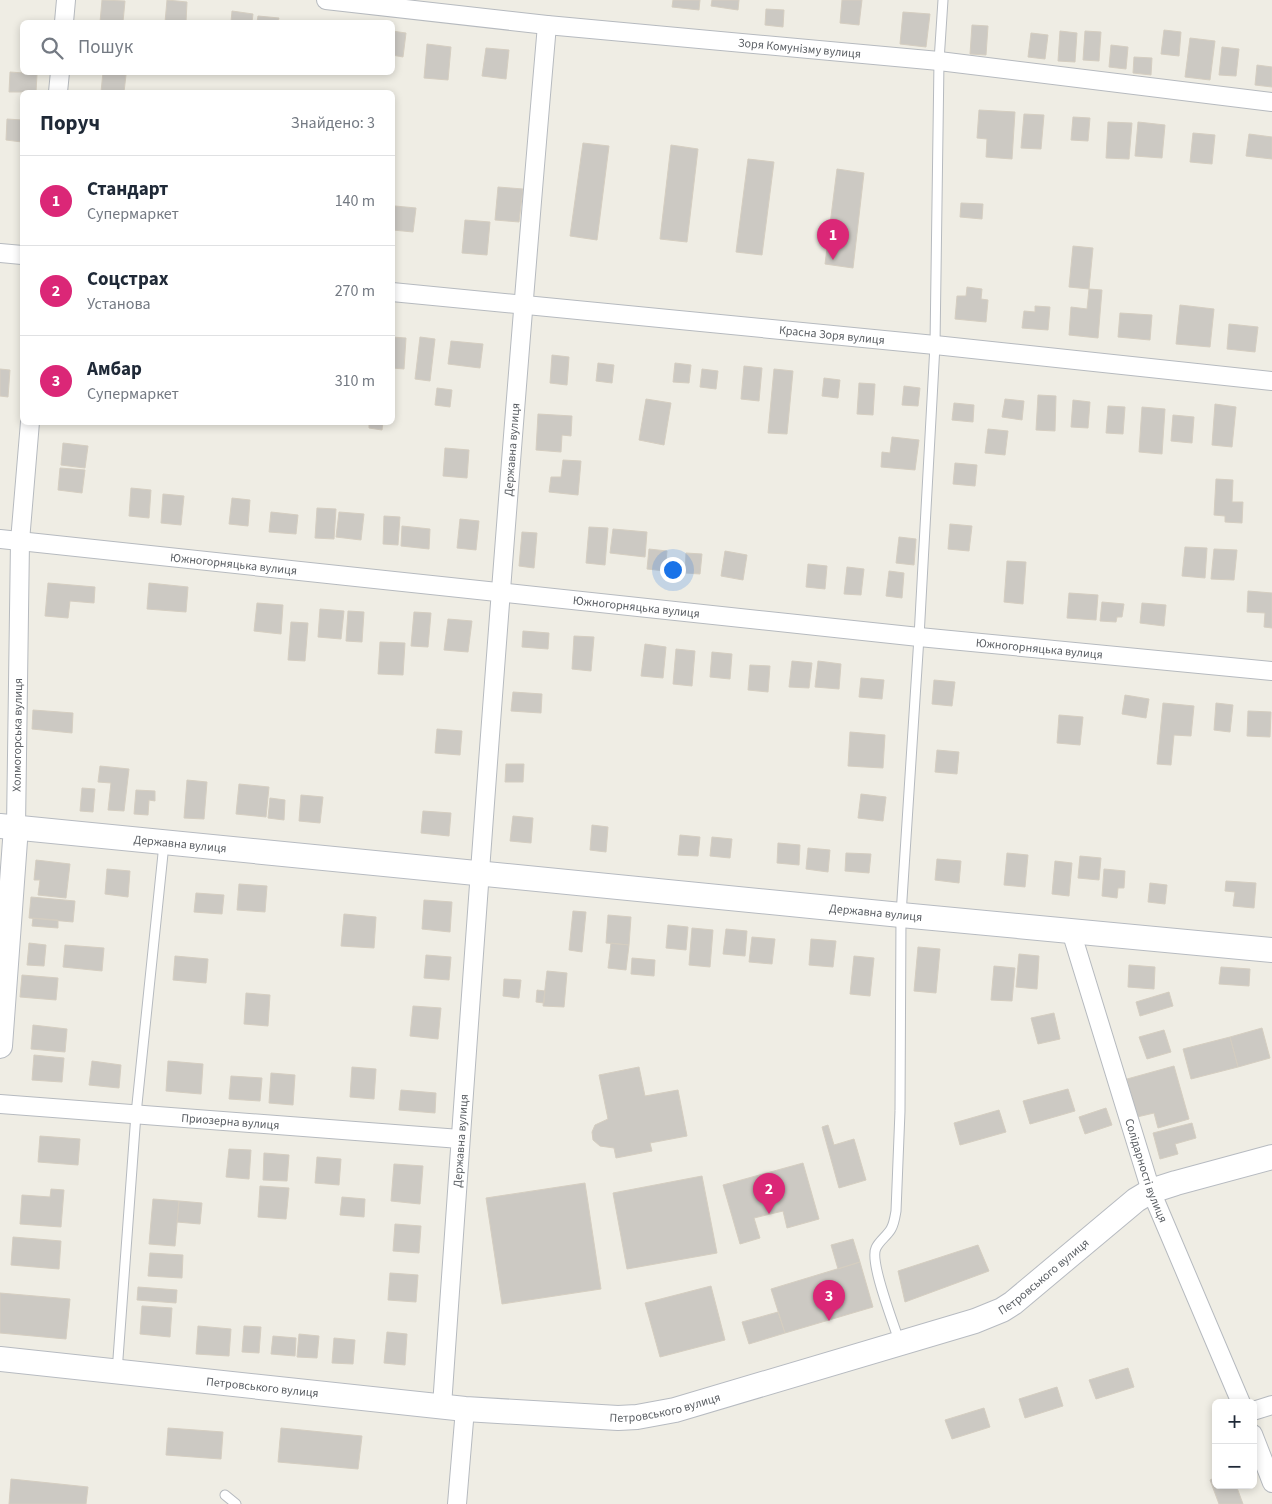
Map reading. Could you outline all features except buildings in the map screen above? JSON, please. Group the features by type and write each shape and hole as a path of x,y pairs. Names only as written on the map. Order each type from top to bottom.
{"main road":[{"name":"Державна вулиця","path":"8,826 480,874 1272,950"},
{"name":"Холмогорська вулиця","path":"0,1046 8,826"},
{"name":"Петровського вулиця","path":"0,1359 465,1409 598,1418 637,1417 675,1410 975,1321 1007,1307 1136,1200 1151,1191 1176,1182 1272,1157"}],"street":[{"path":"64,20 66,0"},
{"name":"Зоря Комунізму вулиця","path":"326,0 547,25 939,61 1272,102"},
{"name":"Державна вулиця","path":"442,1406 501,592 547,25"},
{"path":"58,90 60,75"},
{"path":"0,254 20,255"},
{"name":"Красна Зоря вулиця","path":"395,292 935,344 1272,381"},
{"name":"Холмогорська вулиця","path":"8,826 20,541 30,425"},
{"name":"Южногорняцька вулиця","path":"0,539 920,637 1272,671"},
{"name":"Солідарності вулиця","path":"1071,931 1151,1191 1239,1399"},
{"name":"Приозерна вулиця","path":"0,1104 460,1139"},
{"path":"1257,1411 1272,1405"},
{"path":"457,1504 465,1409"},
{"path":"1257,1444 1272,1483"}],"lane":[{"path":"900,1344 876,1270 874,1256 875,1248 890,1230 896,1211 900,1111 901,915 920,637 935,344 939,61 943,0"},
{"path":"117,1372 136,1114 164,842"},
{"path":"225,1494 236,1504"}],"place":[{"name":"Стандарт","path":"833,260"},
{"name":"Соцстрах","path":"769,1214"},
{"name":"Амбар","path":"829,1321"}]}
